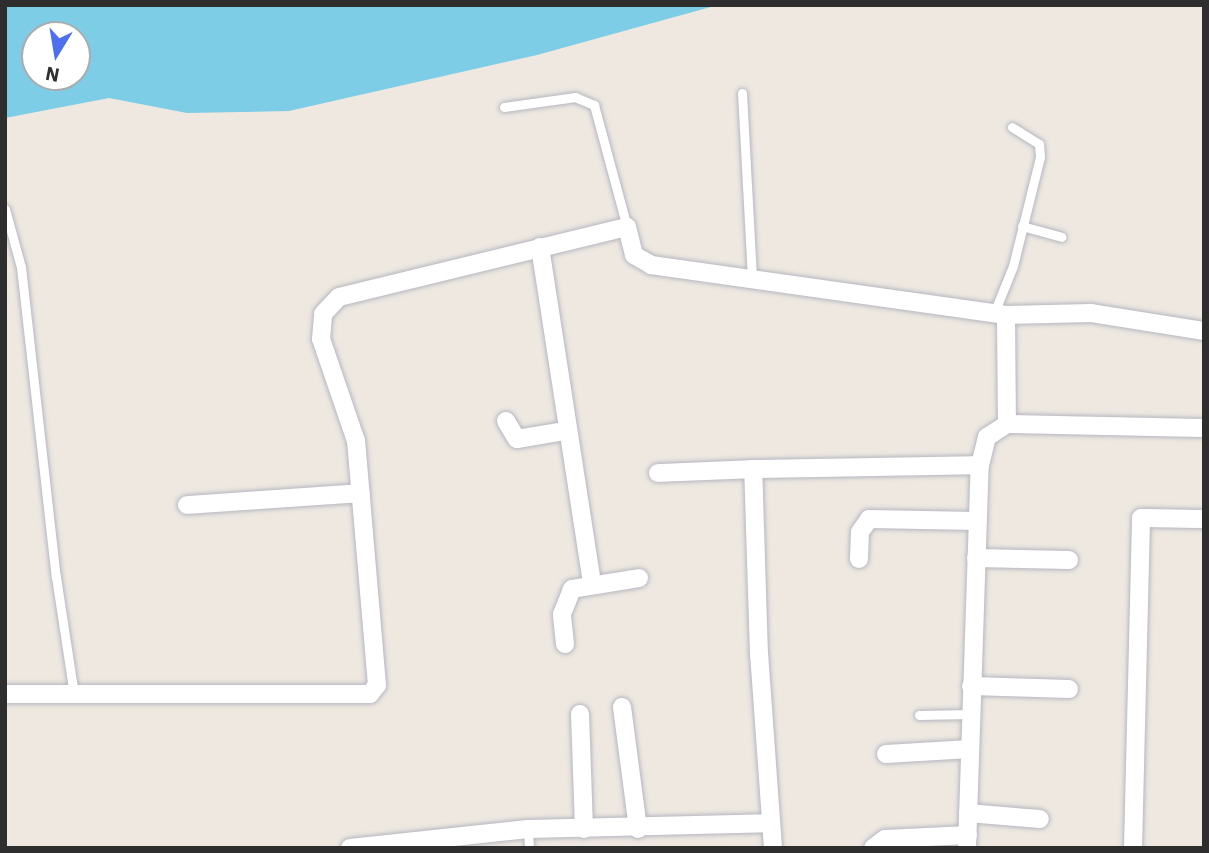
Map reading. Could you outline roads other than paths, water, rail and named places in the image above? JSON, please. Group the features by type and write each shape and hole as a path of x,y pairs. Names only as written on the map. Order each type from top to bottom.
{"street":[{"path":"5,694 370,694 377,685 356,440 321,339 323,314 339,297 627,227 634,255 642,262 1000,314 1091,313 1204,331"},
{"path":"540,247 565,431 592,584"},
{"path":"1000,314 1007,424"},
{"path":"506,421 517,439 565,431"},
{"path":"873,848 885,839 968,841 977,521 980,466 987,437 1007,424 1204,428"},
{"path":"658,472 980,466"},
{"path":"753,469 768,823 773,848"},
{"path":"187,505 361,493"},
{"path":"1133,848 1141,518 1204,519"},
{"path":"859,559 860,532 869,519 977,521"},
{"path":"976,558 1069,560"},
{"path":"565,644 564,601 572,589 639,578"},
{"path":"971,686 1069,689"},
{"path":"622,707 638,829"},
{"path":"580,714 583,829"},
{"path":"886,754 970,749"},
{"path":"968,813 1040,819"},
{"path":"350,848 528,829 638,829 768,823"}],"lane":[{"path":"741,93 751,276"},
{"path":"504,107 575,97 594,106 627,227"},
{"path":"1000,314 1022,226 1035,187 1040,144 1012,127"},
{"path":"5,209 21,267 56,577 74,696"},
{"path":"1022,226 1062,237"},
{"path":"919,715 971,714"},
{"path":"528,829 529,848"}],"water":[{"path":"5,5 718,5 537,55 289,111 187,113 109,98 5,118"}]}
